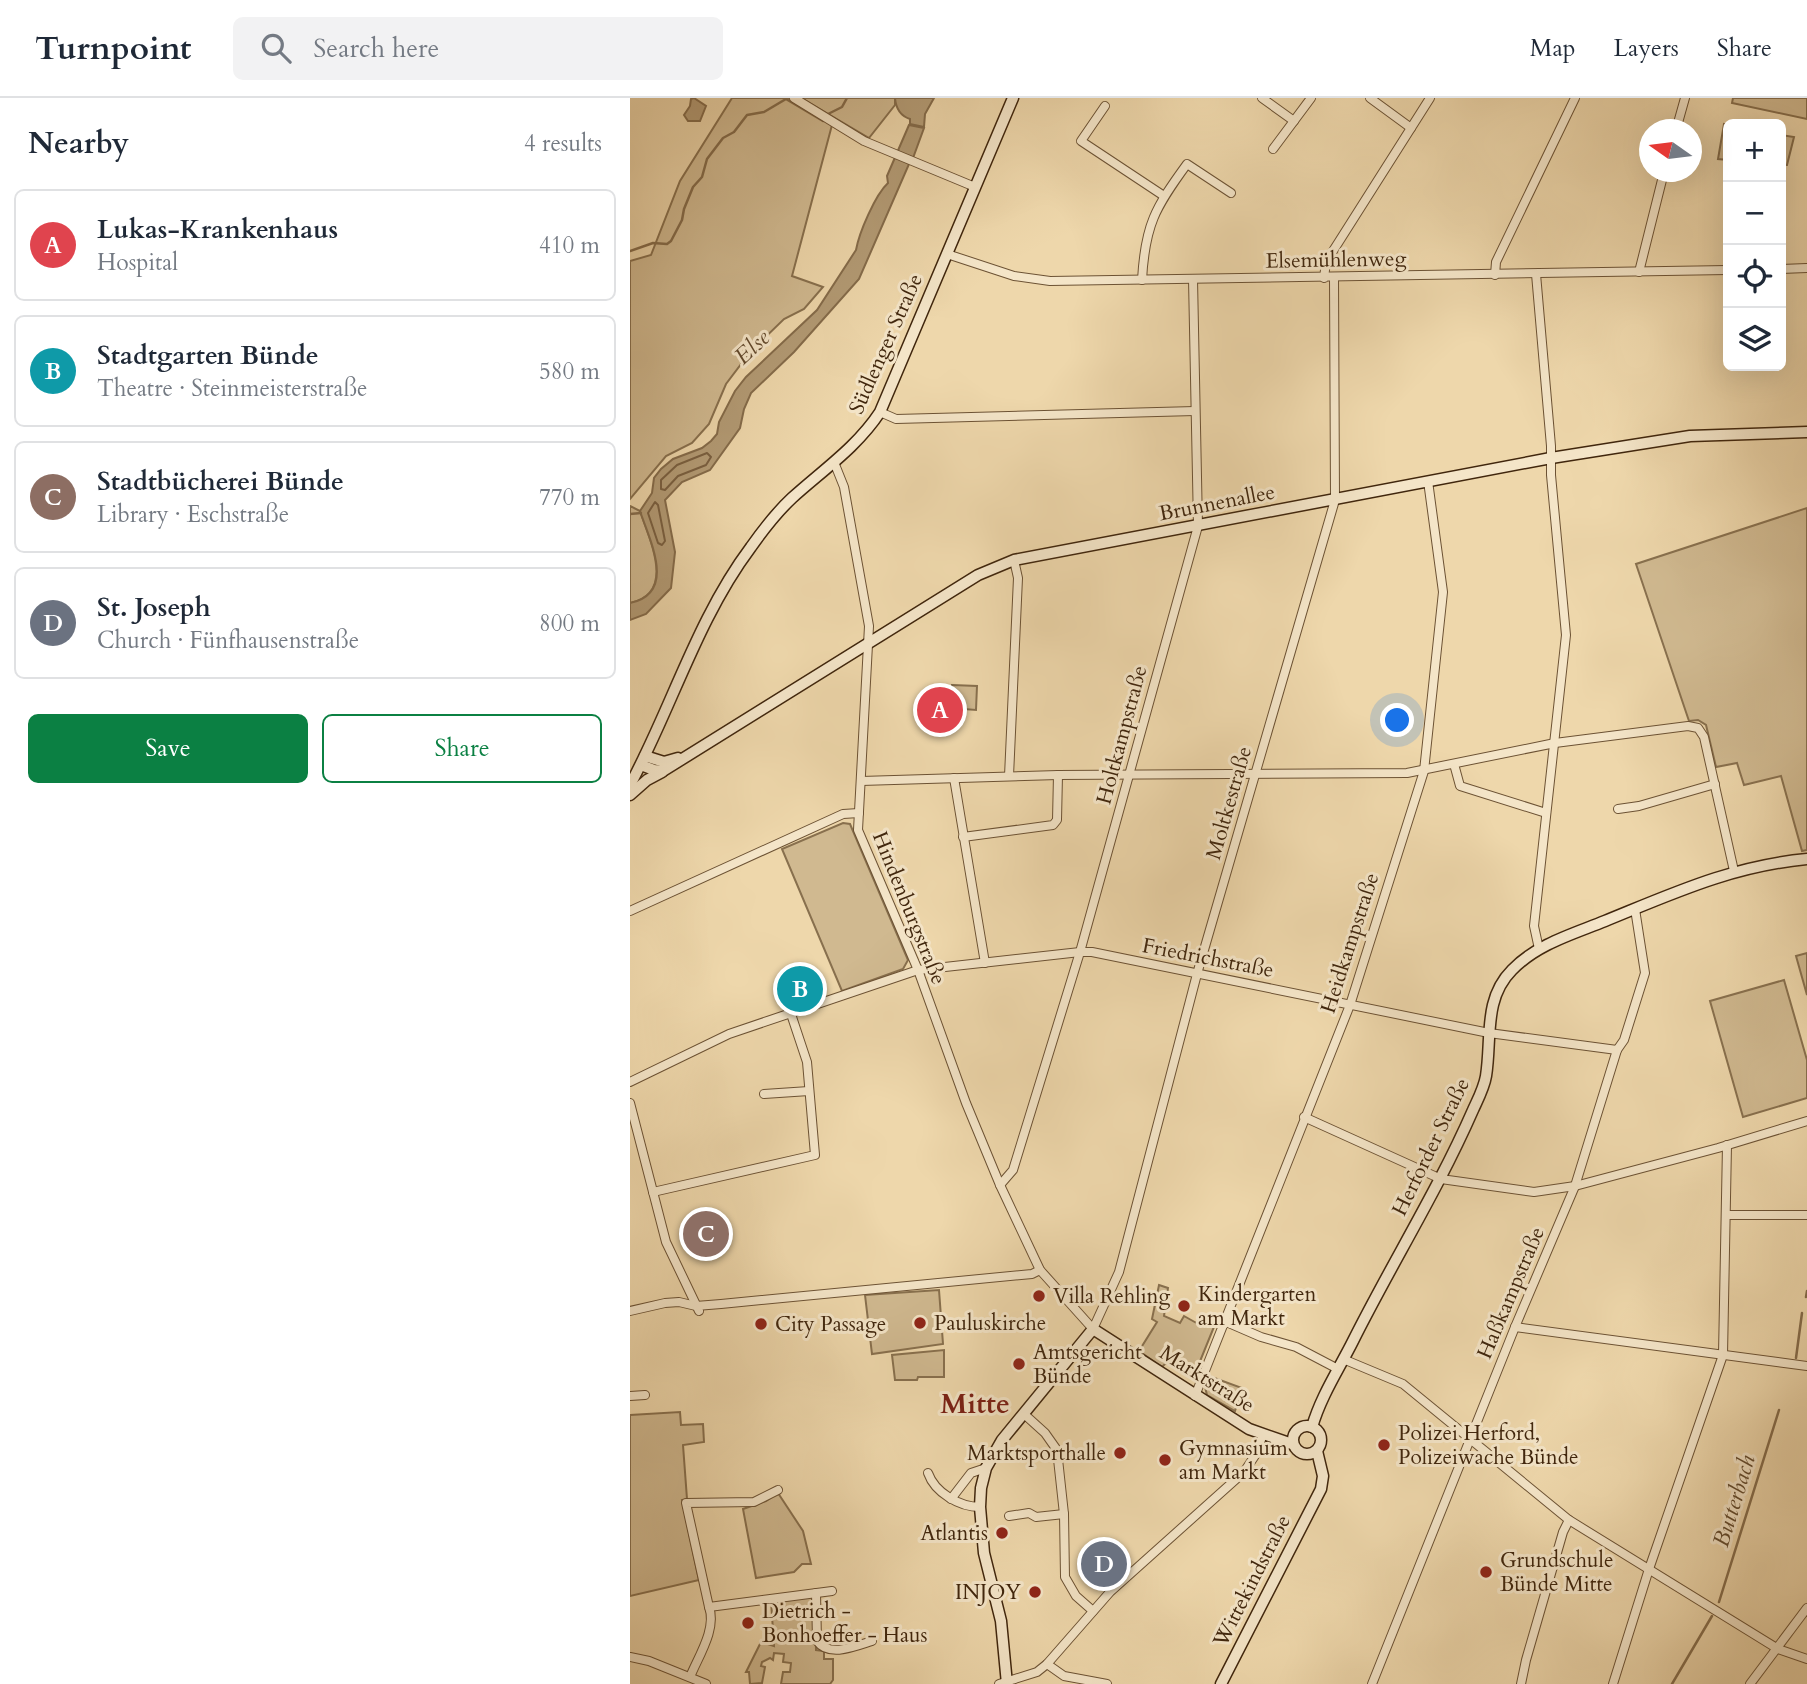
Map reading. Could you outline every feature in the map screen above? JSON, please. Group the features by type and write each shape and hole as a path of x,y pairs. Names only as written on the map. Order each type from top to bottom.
{"street":[{"path":"794,98 864,141 975,187"},
{"name":"Südlenger Straße","path":"630,785 696,640 729,579 757,539 790,500 864,435 880,412 1013,98"},
{"path":"1262,98 1294,121"},
{"path":"1273,149 1311,98"},
{"path":"1370,98 1411,128"},
{"path":"1324,278 1326,262 1430,98"},
{"path":"1495,275 1496,262 1575,98"},
{"path":"1679,119 1685,98"},
{"path":"1104,106 1081,141 1164,196"},
{"path":"1142,280 1144,250 1151,222 1164,196 1187,164 1231,193"},
{"path":"1639,272 1662,182"},
{"name":"Elsemühlenweg","path":"947,254 1014,276 1040,280 1334,278 1723,270"},
{"path":"1786,269 1807,268"},
{"path":"1536,274 1566,635 1534,926 1539,948"},
{"name":"Moltkestraße","path":"1093,1329 1119,1272 1197,974 1335,500 1334,278"},
{"name":"Holtkampstraße","path":"1000,1185 1013,1171 1080,952 1198,526 1193,279"},
{"path":"880,412 896,419 1195,411"},
{"name":"Brunnenallee","path":"630,795 647,780 978,575 1014,560 1551,458 1690,436 1807,432"},
{"name":"Hindenburgstraße","path":"834,462 844,487 870,626 858,830 918,970 966,1103 1000,1185 1040,1270 1093,1329"},
{"name":"Heidkampstraße","path":"1195,1395 1350,1005 1424,771 1443,592 1428,481"},
{"path":"1009,776 1018,578 1014,560"},
{"path":"861,780 1058,775 1407,773 1555,743 1688,726 1698,728 1704,737 1734,871"},
{"path":"643,760 664,762 685,757"},
{"path":"643,760 654,770 663,771"},
{"path":"1454,764 1460,786 1546,813"},
{"path":"963,838 1054,825 1057,820 1058,775"},
{"path":"954,778 985,963"},
{"path":"1618,809 1639,806 1715,784"},
{"path":"630,911 842,814 859,813"},
{"name":"Herforder Straße","path":"1304,1429 1338,1370 1382,1282 1441,1179 1483,1086 1488,1061 1492,1008 1502,982 1514,967 1539,948 1734,871 1807,859"},
{"name":"Haßkampstraße","path":"1372,1684 1515,1327 1575,1186 1617,1050 1624,1040 1645,973 1634,909"},
{"name":"Friedrichstraße","path":"630,1082 729,1034 918,970 1080,952 1489,1033 1617,1050"},
{"path":"653,1192 815,1154 807,1062 791,1014"},
{"path":"764,1094 809,1091"},
{"path":"630,1103 666,1242 698,1308"},
{"path":"1304,1117 1441,1179 1534,1192 1575,1186 1807,1121"},
{"path":"1613,1684 1649,1569 1723,1355 1727,1145"},
{"path":"1726,1216 1807,1215"},
{"path":"630,1311 679,1302 698,1308 1032,1274 1040,1270"},
{"path":"1224,1321 1296,1348 1338,1370"},
{"path":"1515,1327 1807,1366"},
{"path":"1093,1329 1002,1440 986,1468 980,1520 986,1564 1004,1641 1005,1683 1037,1672 1047,1664 1121,1581 1244,1472 1266,1435"},
{"name":"Marktstraße","path":"1093,1329 1249,1429 1293,1444"},
{"path":"1343,1359 1403,1384 1569,1520 1778,1648 1807,1659"},
{"path":"630,1396 645,1395"},
{"path":"1024,1414 1045,1433 1057,1450 1064,1514 1065,1577 1076,1596 1093,1611"},
{"path":"1304,1429 1317,1430 1321,1440 1312,1453 1296,1450 1293,1444 1304,1429"},
{"name":"Marktstraße","path":"1266,1435 1304,1429"},
{"name":"Wittekindstraße","path":"1221,1684 1317,1496 1322,1476 1312,1453"},
{"path":"951,1499 971,1473 986,1468"},
{"path":"928,1473 930,1480 951,1499 965,1507 980,1507"},
{"path":"690,1677 711,1626 712,1615 686,1503 750,1503 778,1490"},
{"path":"1009,1516 1029,1513 1036,1517 1064,1514"},
{"path":"1521,1684 1529,1647 1563,1532 1569,1520"},
{"path":"709,1607 832,1591"},
{"path":"816,1593 819,1645 826,1649 847,1649 872,1641"},
{"path":"1751,1684 1807,1608"},
{"path":"630,1657 649,1661 706,1684"},
{"path":"1047,1664 1064,1676 1107,1684"}],"shaded area":[{"path":"732,98 790,98 832,125 792,276 823,287 804,309 784,319 751,351 726,384 709,424 692,443 666,456 630,499 630,261 651,255 680,181"},
{"path":"801,98 895,98 895,105 869,138"},
{"path":"1733,98 1807,98 1807,119 1732,103"},
{"path":"1723,130 1723,160 1718,159"},
{"path":"1786,136 1794,137 1786,165"},
{"path":"630,506 640,511 653,550 656,577 653,588 644,597 630,603"},
{"path":"1807,508 1807,850 1802,851 1781,776 1744,785 1737,763 1716,767 1706,725 1698,720 1689,721 1636,564"},
{"path":"952,685 977,686 976,710 951,708"},
{"path":"843,823 850,824 908,960 903,969 842,991 782,849"},
{"path":"1807,953 1807,995 1796,956"},
{"path":"1784,980 1807,1060 1807,1098 1743,1117 1710,1001"},
{"path":"1159,1285 1168,1288 1164,1316 1180,1323 1184,1316 1200,1325 1203,1320 1206,1321 1209,1314 1218,1317 1194,1376 1169,1360 1162,1367 1139,1351 1157,1322 1152,1319"},
{"path":"939,1290 943,1344 872,1354 865,1295"},
{"path":"944,1350 944,1377 895,1380 892,1355"},
{"path":"1209,1376 1242,1388 1235,1411 1207,1395 1205,1387"},
{"path":"680,1412 681,1425 703,1424 704,1442 683,1445 687,1499 682,1500 699,1580 630,1596 630,1415"},
{"path":"778,1493 803,1531 811,1564 802,1564 794,1572 756,1578 743,1509 766,1501"},
{"path":"812,1595 815,1599 816,1650 824,1651 824,1659 833,1659 833,1680 830,1684 781,1684 783,1672 790,1672 791,1663 783,1662 784,1654 774,1653 773,1660 770,1658 762,1662 761,1666 765,1667 762,1683 750,1684 749,1672 746,1672 761,1642 774,1646 771,1600"}],"water":[{"path":"694,98 706,106 700,121 688,121 684,115"},
{"path":"895,98 934,98 925,114 924,127 910,124 910,119 899,112"},
{"path":"909,125 924,128 859,279 794,352 751,393 740,428 710,470 682,482 665,500 675,552 671,588 646,614 630,620 630,603 645,597 653,588 657,577 653,550 640,511 652,493 654,478 673,459 702,448 711,441 717,434 719,422 735,391 746,377 817,310 856,250 868,215 888,183 887,176"}],"waterway":[{"path":"828,114 842,107 847,98"},
{"path":"630,251 653,243 667,244 671,241 682,220 693,187 702,177 707,159 723,138 734,132 747,115 764,112 786,99 823,121"},
{"path":"630,514 641,513"},
{"name":"Butterbach","path":"1806,1297 1807,1291"},
{"name":"Butterbach","path":"1796,1358 1802,1313"},
{"name":"Butterbach","path":"1719,1602 1779,1410"},
{"name":"Butterbach","path":"1672,1684 1712,1616"}],"place":[{"name":"Lukas-Krankenhaus","path":"940,710"},
{"name":"Stadtgarten Bünde","path":"800,989"},
{"name":"Stadtbücherei Bünde","path":"706,1234"},
{"name":"Villa Rehling","path":"1039,1296"},
{"name":"Kindergarten am Markt","path":"1184,1306"},
{"name":"Pauluskirche","path":"920,1323"},
{"name":"City Passage","path":"761,1324"},
{"name":"Amtsgericht Bünde","path":"1019,1364"},
{"name":"Polizei Herford, Polizeiwache Bünde","path":"1384,1445"},
{"name":"Marktsporthalle","path":"1120,1453"},
{"name":"Gymnasium am Markt","path":"1165,1460"},
{"name":"Atlantis","path":"1002,1533"},
{"name":"St. Joseph","path":"1104,1564"},
{"name":"Grundschule Bünde Mitte","path":"1486,1572"},
{"name":"INJOY","path":"1035,1592"},
{"name":"Dietrich - Bonhoeffer - Haus","path":"748,1623"}],"district":[{"name":"Mitte","path":"975,1404"}],"water label":[{"name":"Else","path":"752,347"}]}
